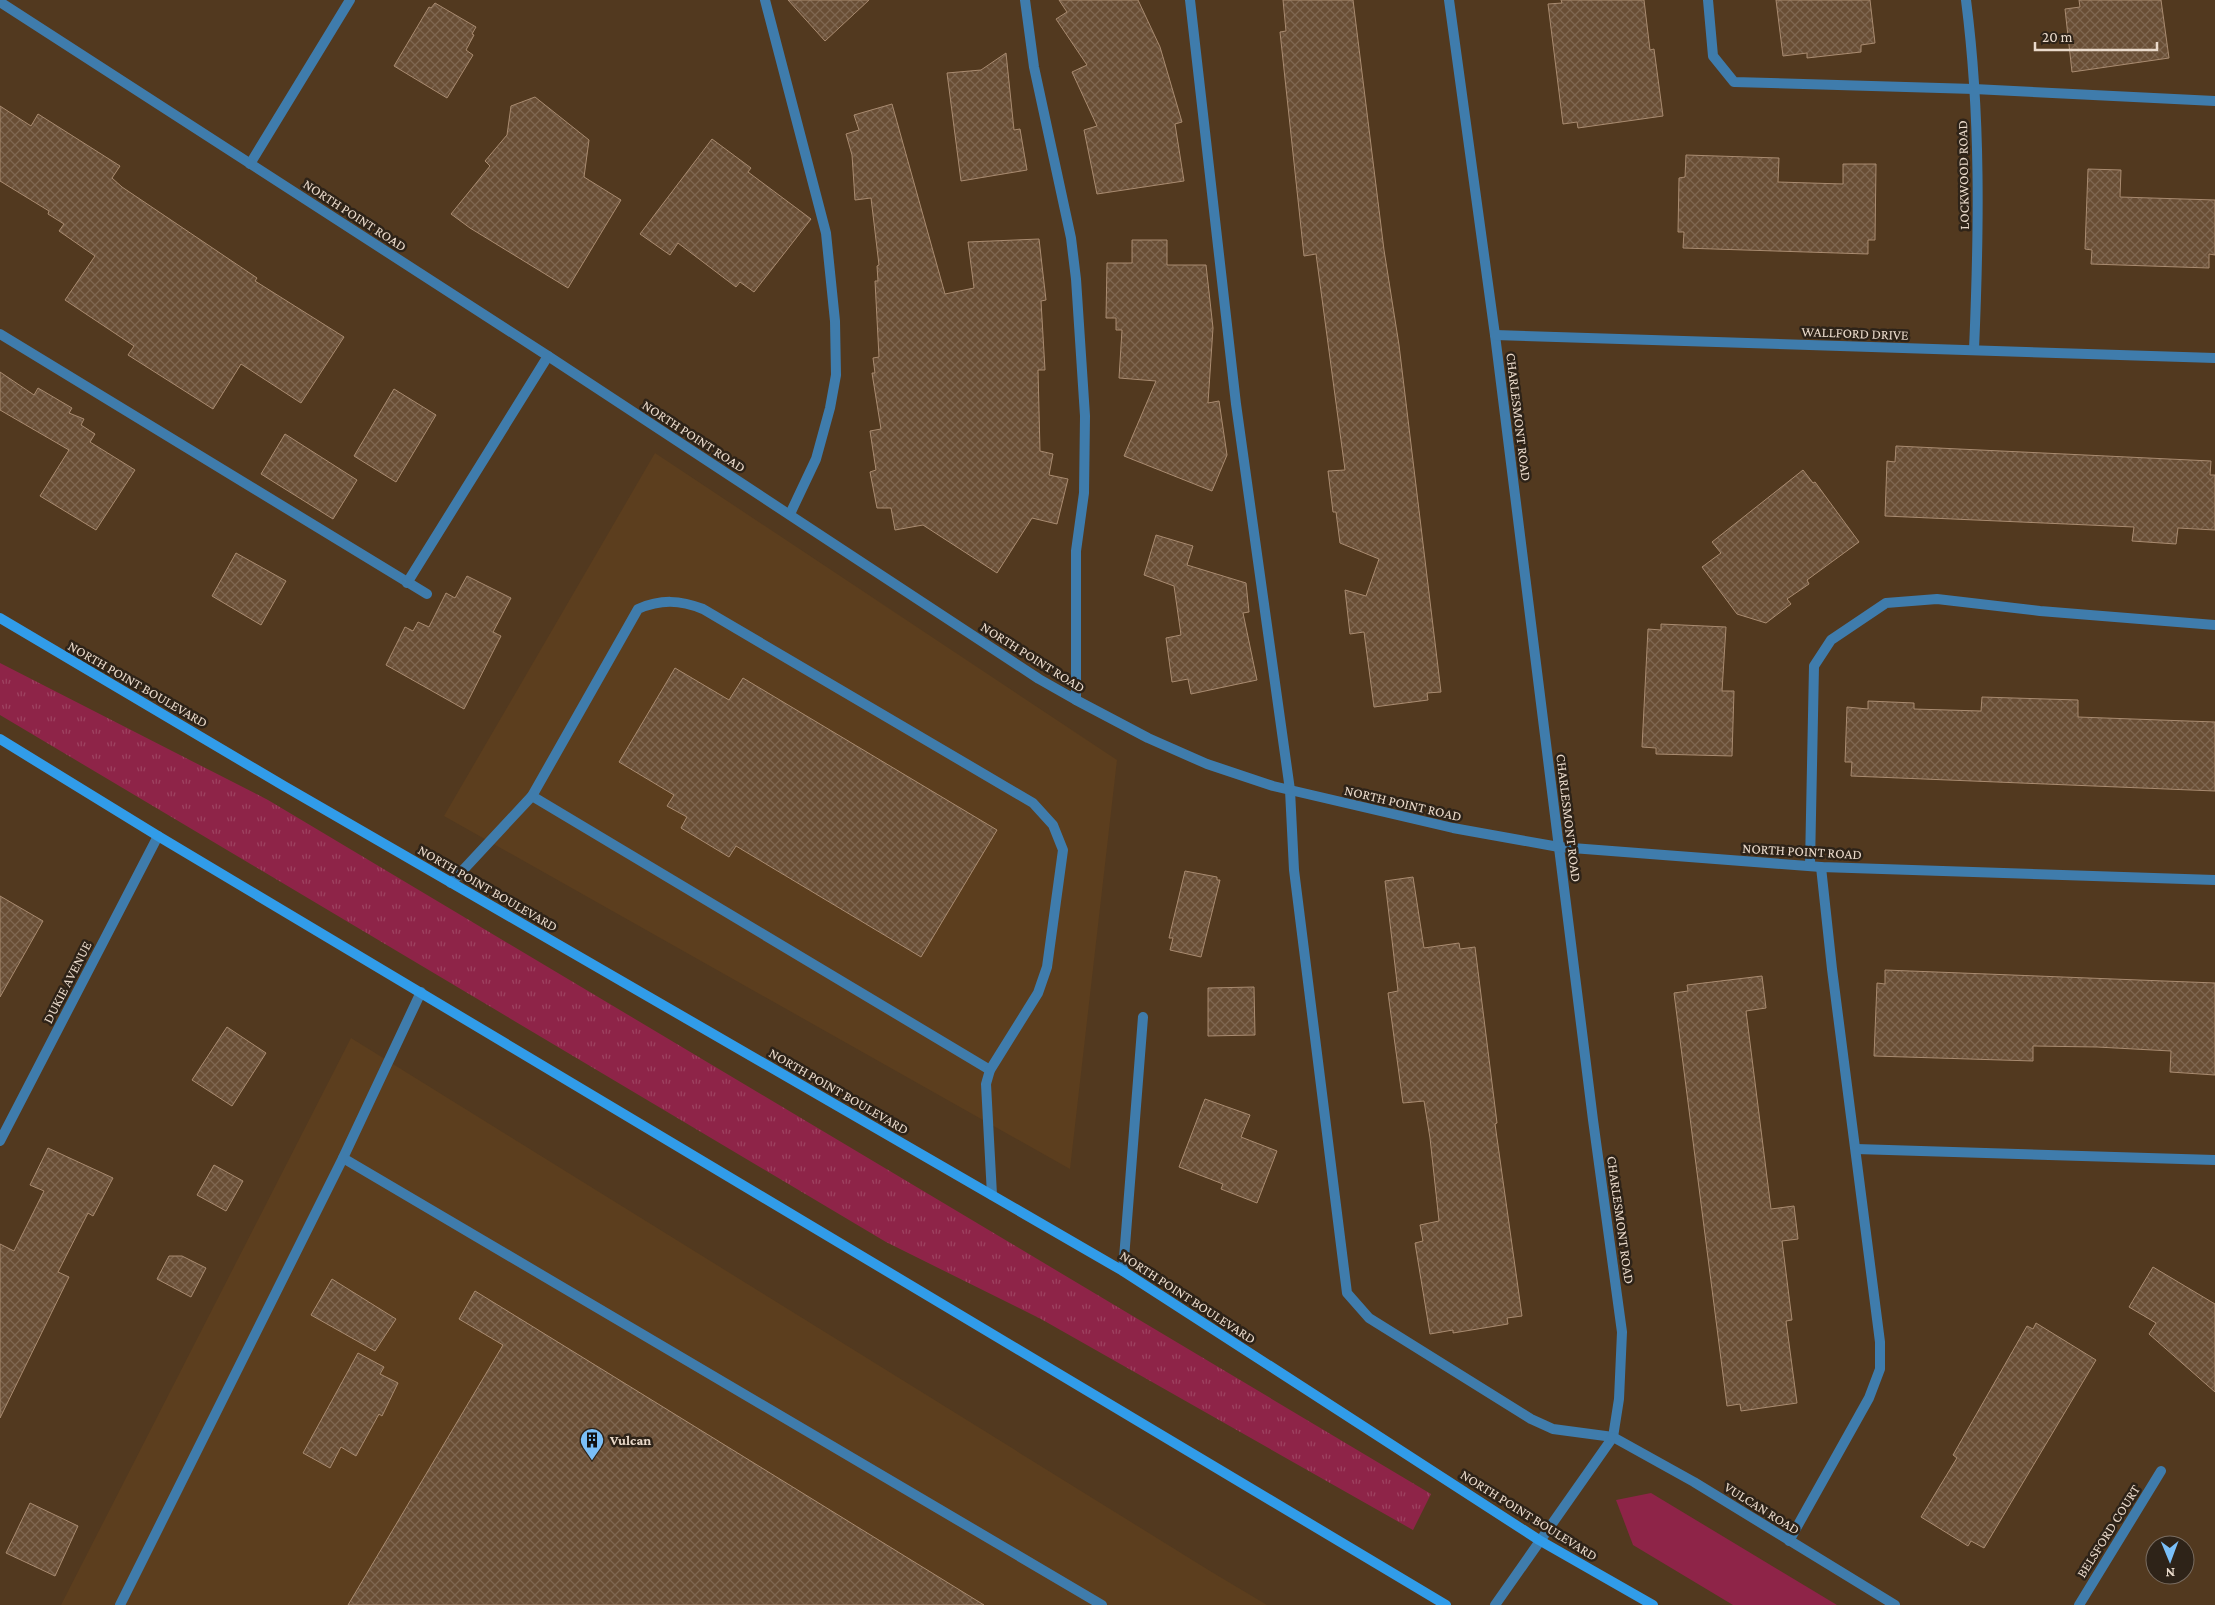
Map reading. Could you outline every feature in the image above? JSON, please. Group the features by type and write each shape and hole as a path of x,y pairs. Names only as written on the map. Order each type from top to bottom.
{"main road":[{"name":"NORTH POINT BOULEVARD","path":"0,618 451,883 1124,1271 1538,1540 1653,1605"},
{"path":"0,739 158,836 1446,1605"}],"street":[{"path":"250,164 350,0"},
{"path":"765,0 826,234 836,321 836,376 830,408 816,459 790,514"},
{"path":"1025,0 1034,67 1071,238 1076,278 1085,416 1084,493 1076,561 1076,700"},
{"name":"VULCAN ROAD","path":"1190,0 1236,404 1290,790 1294,870 1348,1293 1370,1318 1531,1419 1553,1429 1613,1438 1694,1482 1896,1605"},
{"name":"CHARLESMONT ROAD","path":"1449,0 1495,335 1622,1332 1620,1390 1613,1438 1538,1540 1495,1605"},
{"path":"1708,0 1713,56 1734,82 1974,89 2215,101"},
{"name":"LOCKWOOD ROAD","path":"1966,0 1974,89 1978,171 1974,350"},
{"name":"NORTH POINT ROAD","path":"0,2 548,356 976,638 1076,700 1148,738 1207,764 1290,790 1453,828 1559,848 1821,867 2215,880"},
{"path":"0,334 427,594"},
{"name":"WALLFORD DRIVE","path":"1495,335 2215,358"},
{"path":"407,583 548,356"},
{"path":"1810,865 1814,666 1831,640 1886,603 1937,598 2040,611 2215,625"},
{"path":"451,883 532,796 638,609 655,601 684,602 703,609 1033,803 1053,825 1063,850 1047,967 1038,993 990,1070 986,1084 992,1195"},
{"path":"532,796 990,1070"},
{"name":"DUKIE AVENUE","path":"0,1141 158,836"},
{"path":"1789,1541 1868,1398 1880,1369 1880,1342 1832,969 1821,867"},
{"path":"120,1605 343,1158 421,992"},
{"path":"1124,1271 1143,1017"},
{"path":"1856,1149 2215,1160"},
{"path":"343,1158 1102,1605"},
{"name":"BELSFORD COURT","path":"2079,1605 2161,1471"}],"shaded area":[{"path":"655,453 1117,760 1070,1169 444,816"},
{"path":"351,1038 1210,1571 1267,1605 61,1605"}],"green space":[{"path":"0,663 268,800 1431,1494 1413,1530 1041,1319 886,1242 0,715"},
{"path":"1651,1493 1837,1605 1733,1605 1633,1545 1616,1500"}],"building":[{"path":"788,0 869,0 825,41"},
{"path":"1059,0 1138,0 1160,47 1182,122 1175,124 1184,181 1097,194 1084,130 1097,126 1072,72 1087,65 1056,19 1067,12"},
{"path":"1283,0 1353,0 1384,250 1399,345 1441,692 1427,693 1428,700 1374,707 1364,632 1350,634 1345,590 1366,596 1379,559 1340,543 1336,512 1333,512 1328,471 1345,470 1316,254 1304,256 1280,32 1286,31"},
{"path":"1561,0 1644,0 1650,50 1654,49 1663,116 1578,128 1577,122 1563,124 1548,4 1562,3"},
{"path":"1776,0 1870,0 1875,43 1861,45 1861,52 1807,58 1807,53 1783,56"},
{"path":"2079,0 2161,0 2169,58 2072,72 2065,9 2080,7"},
{"path":"435,3 476,27 466,50 473,55 447,98 394,66 429,7 431,8"},
{"path":"1006,53 1014,130 1020,129 1027,170 961,181 947,73 981,70"},
{"path":"535,97 589,140 584,177 621,200 568,288 470,228 451,214 490,166 485,161 507,135 511,106"},
{"path":"892,104 945,294 974,288 968,242 1039,239 1046,300 1041,301 1045,370 1038,370 1040,451 1053,454 1049,475 1068,479 1057,524 1032,518 997,573 923,525 895,530 891,508 877,508 870,472 876,470 870,431 881,429 872,373 875,373 873,358 879,357 875,281 878,281 877,266 879,265 871,198 855,200 852,155 846,134 859,130 854,115"},
{"path":"0,106 31,126 38,114 120,166 112,178 122,187 257,278 255,281 344,337 301,403 241,364 213,409 128,355 134,346 65,300 95,256 59,231 64,224 48,214 49,211 0,181"},
{"path":"712,139 751,168 748,172 811,219 754,292 740,282 736,287 678,243 670,255 640,234"},
{"path":"1686,155 1779,158 1778,182 1843,184 1843,164 1876,164 1875,240 1868,240 1868,254 1683,248 1684,232 1678,232 1679,178 1685,177"},
{"path":"2088,169 2121,170 2120,197 2215,200 2215,255 2209,254 2209,268 2091,264 2092,250 2085,249"},
{"path":"1132,240 1167,240 1167,265 1206,265 1213,328 1208,403 1219,401 1227,455 1212,491 1124,456 1156,381 1119,378 1122,330 1116,330 1116,318 1106,318 1107,263 1132,263"},
{"path":"0,372 34,395 38,388 72,408 69,413 84,419 81,425 95,434 90,442 135,470 96,530 40,496 69,450 0,410"},
{"path":"394,389 436,415 396,482 354,456"},
{"path":"285,434 357,480 333,519 261,474"},
{"path":"1896,446 2211,461 2210,475 2215,475 2215,530 2178,528 2176,544 2132,541 2134,527 1885,516 1887,461 1895,462"},
{"path":"1803,470 1813,483 1815,482 1859,542 1807,580 1809,584 1787,599 1791,604 1766,623 1737,614 1702,567 1721,553 1712,542"},
{"path":"1156,535 1193,546 1187,565 1246,583 1249,612 1243,613 1257,680 1191,694 1188,679 1172,682 1166,638 1181,635 1174,586 1144,575"},
{"path":"236,553 286,581 261,625 212,596"},
{"path":"467,576 511,598 493,632 501,636 464,709 386,665 405,627 413,631 418,622 429,627 446,593 455,598"},
{"path":"1661,624 1726,627 1722,691 1734,691 1732,756 1656,754 1656,748 1642,747 1648,629 1661,630"},
{"path":"675,668 729,700 743,678 997,830 921,957 736,846 729,857 681,828 687,817 667,806 674,795 619,762"},
{"path":"1982,697 2078,700 2078,717 2215,722 2215,791 1851,776 1852,762 1845,762 1847,707 1868,709 1868,701 1914,703 1914,709 1981,711"},
{"path":"1185,871 1217,877 1217,880 1220,880 1201,957 1170,950 1173,938 1169,938"},
{"path":"1413,877 1424,948 1459,943 1460,949 1475,947 1497,1123 1495,1124 1522,1316 1507,1318 1508,1324 1453,1333 1453,1330 1430,1334 1415,1243 1423,1241 1420,1225 1439,1221 1430,1138 1424,1101 1403,1103 1388,993 1398,991 1385,881"},
{"path":"0,896 43,921 0,997"},
{"path":"1885,970 2215,983 2215,1075 2170,1072 2171,1051 2033,1046 2033,1061 1874,1056 1877,983 1885,984"},
{"path":"1762,976 1766,1008 1746,1011 1771,1209 1794,1206 1798,1239 1782,1241 1792,1320 1786,1321 1797,1403 1741,1411 1740,1404 1727,1406 1674,993 1688,991 1687,985"},
{"path":"1254,987 1255,1035 1208,1036 1208,988"},
{"path":"227,1027 266,1053 232,1106 192,1080"},
{"path":"1205,1099 1250,1115 1241,1137 1277,1151 1257,1203 1221,1189 1223,1184 1179,1167"},
{"path":"48,1148 113,1178 93,1216 88,1213 58,1272 69,1277 0,1418 0,1244 14,1251 44,1191 30,1185"},
{"path":"214,1165 243,1181 226,1211 197,1195"},
{"path":"169,1256 182,1256 206,1268 191,1297 157,1279"},
{"path":"2153,1267 2215,1304 2215,1392 2149,1334 2156,1323 2129,1307"},
{"path":"332,1279 396,1319 375,1351 311,1315"},
{"name":"Vulcan","path":"475,1291 984,1605 348,1605 503,1345 459,1319"},
{"path":"2036,1323 2096,1360 1984,1548 1971,1541 1968,1546 1921,1517 1957,1458 1953,1455 2027,1326 2033,1329"},
{"path":"358,1353 384,1367 380,1374 398,1383 382,1416 379,1414 356,1456 341,1447 330,1468 303,1453"},
{"path":"30,1503 78,1526 55,1576 6,1553"}],"place":[{"name":"Vulcan","path":"592,1461"}]}
